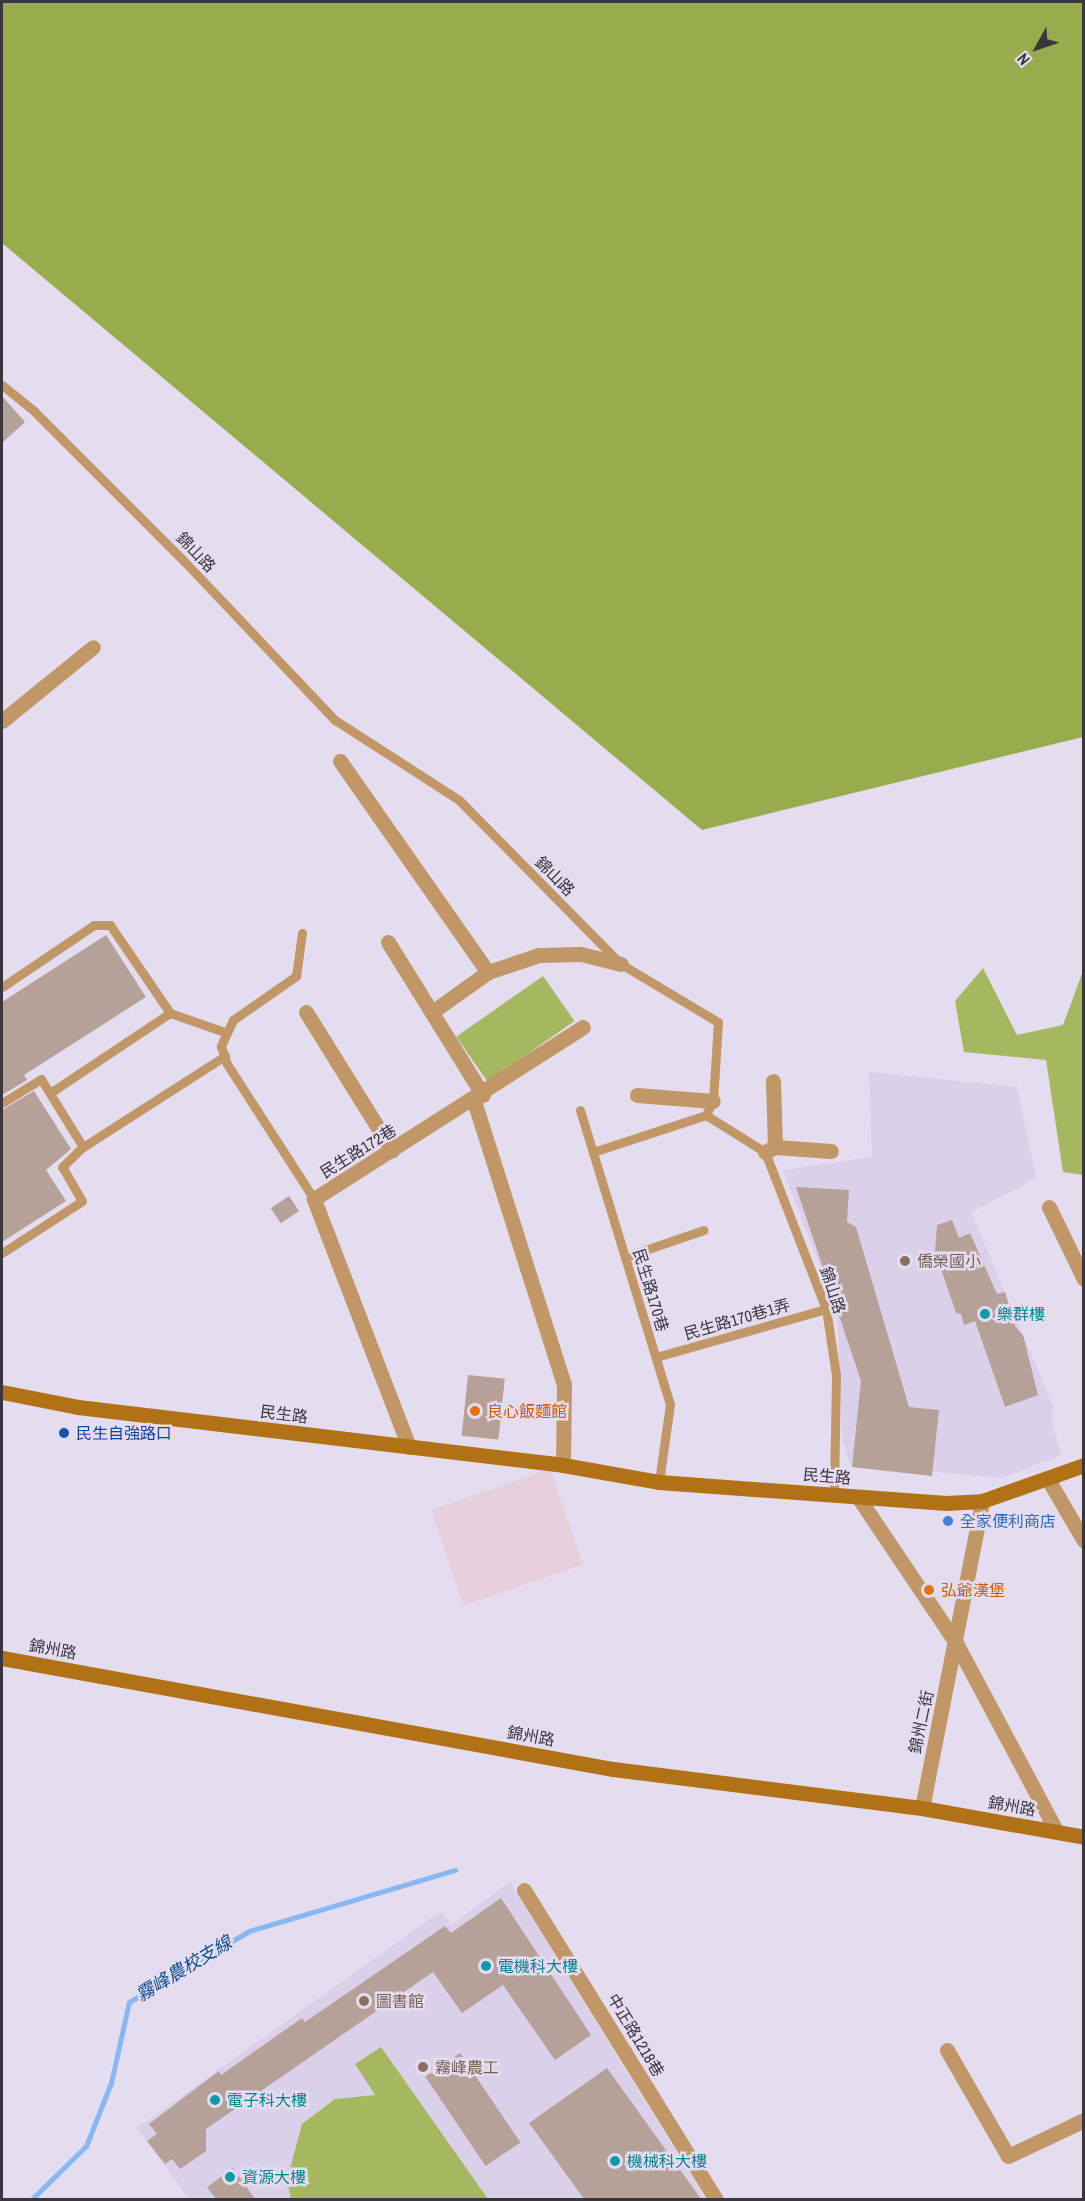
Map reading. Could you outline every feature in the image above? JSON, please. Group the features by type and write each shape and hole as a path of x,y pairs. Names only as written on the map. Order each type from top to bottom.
{"street":[{"path":"2,721 93,647"},
{"path":"340,761 488,972"},
{"path":"388,942 432,1012 478,1098 564,1384 563,1465"},
{"path":"432,1012 488,972 539,955 581,954 621,964"},
{"path":"306,1012 392,1150"},
{"name":"民生路172巷","path":"409,1448 314,1199 478,1098 583,1027"},
{"path":"773,1081 770,1150 831,1151"},
{"path":"637,1095 712,1101"},
{"path":"1048,1206 1083,1279"},
{"name":"民生路","path":"2,1392 78,1407 563,1465 659,1482 858,1497 982,1502 1050,1481 1083,1465"},
{"path":"1050,1481 1083,1541"},
{"name":"錦州路","path":"858,1497 956,1643 1056,1832"},
{"path":"956,1643 982,1502"},
{"name":"錦州二街","path":"921,1808 956,1643"},
{"name":"錦州路","path":"2,1658 614,1769 921,1808 1083,1837"},
{"name":"中正路1218巷","path":"524,1890 716,2199"},
{"path":"947,2050 1008,2156 1083,2120"}],"lane":[{"name":"錦山路","path":"2,385 34,411 175,551 335,720 459,800 621,964 718,1022 712,1101 706,1115"},
{"path":"2,987 94,925 110,925 170,1012 227,1033"},
{"path":"302,933 296,976 233,1020 221,1046 314,1199"},
{"path":"50,1093 170,1012"},
{"path":"2,1253 81,1201 62,1167 83,1147 225,1056"},
{"path":"2,1103 41,1079 83,1147"},
{"name":"民生路170巷","path":"580,1110 670,1404 659,1482"},
{"path":"593,1152 706,1115 770,1150"},
{"name":"錦山路","path":"770,1150 826,1309 836,1375 834,1495"},
{"path":"625,1257 704,1230"},
{"name":"民生路170巷1弄","path":"656,1357 826,1309"}],"shaded area":[{"name":"僑榮國小","path":"869,1072 1017,1087 1036,1178 971,1212 1053,1406 1051,1417 1061,1455 1002,1478 850,1464 842,1437 837,1310 783,1170 872,1157"},
{"path":"550,1469 583,1564 464,1606 431,1510"},
{"name":"霧峰農工","path":"510,1882 705,2199 189,2199 137,2128 441,1911 451,1925"}],"green space":[{"path":"2,2 1083,2 1083,737 702,830 2,243"},
{"path":"983,968 1017,1035 1063,1025 1083,971 1083,1175 1063,1172 1046,1060 964,1052 955,1001"},
{"path":"543,976 575,1021 488,1082 456,1037"},
{"path":"381,2047 488,2199 291,2199 287,2180 302,2124 335,2099 375,2095 355,2064"}],"building":[{"path":"2,396 25,422 2,443"},
{"path":"106,935 146,997 24,1075 27,1080 2,1095 2,1002"},
{"path":"34,1091 71,1149 46,1170 66,1201 2,1242 2,1110"},
{"path":"796,1187 849,1190 847,1222 856,1227 909,1407 939,1410 932,1476 852,1467 861,1381"},
{"path":"289,1196 299,1211 281,1223 271,1208"},
{"name":"樂群樓","path":"952,1220 959,1238 970,1233 997,1294 1005,1292 1015,1326 1023,1335 1038,1395 1005,1407 975,1321 964,1325 961,1314 956,1313 935,1251 937,1225"},
{"path":"468,1375 505,1379 498,1440 462,1436"},
{"path":"501,1898 591,2035 555,2060 503,1985 462,2013 433,1972 206,2129 206,2151 180,2169 172,2159 165,2164 147,2141 157,2134 149,2124 219,2071 221,2075 302,2018 305,2022 445,1926 451,1933"},
{"path":"460,2053 520,2143 486,2166 425,2076"},
{"name":"機械科大樓","path":"607,2068 701,2199 584,2199 529,2123"},
{"name":"資源大樓","path":"233,2168 255,2199 216,2199 207,2187"}],"waterway":[{"name":"霧峰農校支線","path":"31,2200 86,2146 111,2083 129,2002 249,1931 455,1870"}],"place":[{"name":"僑榮國小","path":"905,1261"},
{"name":"樂群樓","path":"985,1314"},
{"name":"良心飯麵館","path":"475,1411"},
{"name":"民生自強路口","path":"64,1433"},
{"name":"全家便利商店","path":"948,1521"},
{"name":"弘爺漢堡","path":"929,1590"},
{"name":"電機科大樓","path":"486,1966"},
{"name":"圖書館","path":"364,2001"},
{"name":"霧峰農工","path":"423,2067"},
{"name":"電子科大樓","path":"215,2100"},
{"name":"機械科大樓","path":"615,2161"},
{"name":"資源大樓","path":"230,2177"}]}
